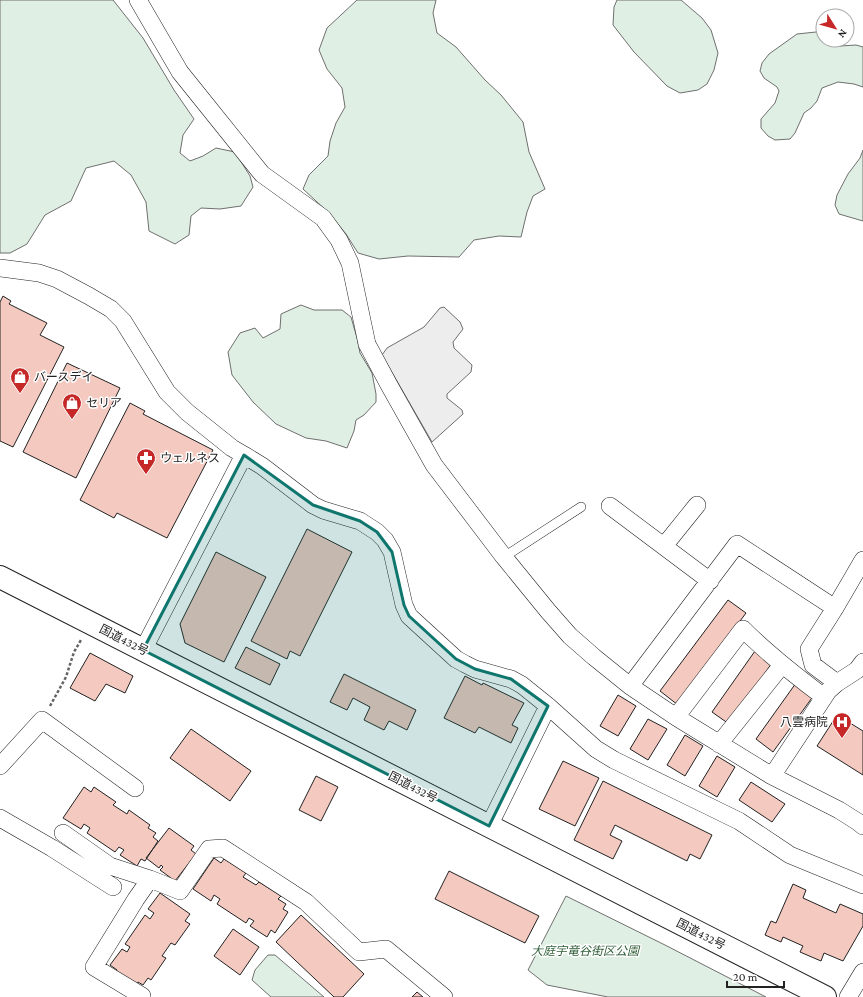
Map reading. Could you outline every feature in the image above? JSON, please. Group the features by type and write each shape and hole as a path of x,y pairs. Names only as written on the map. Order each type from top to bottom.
{"highway":[{"name":"国道432号","path":"0,577 825,997"}],"street":[{"path":"138,0 180,72 262,174 322,218 339,240 350,263 366,344 434,465 504,557 548,611 570,636 630,686 676,717 772,776 839,810 863,826"},
{"path":"0,268 39,273 57,279 111,309 123,321 167,392 187,412 232,448 262,466 313,505 323,510 360,521 377,532 385,540 392,552 404,605 409,616 456,659 475,669 511,679 522,685 596,749 614,760 739,821 790,855 863,885"},
{"path":"143,650 244,455"},
{"path":"664,546 697,505"},
{"path":"610,506 710,581"},
{"path":"630,686 737,544 835,608"},
{"path":"837,683 813,665 809,649 863,560"},
{"path":"676,717 743,629 757,644 824,698"},
{"path":"772,776 828,691 837,683 858,670 863,662"},
{"path":"719,744 782,665"},
{"path":"489,826 548,706"},
{"path":"0,766 42,720 135,788"},
{"path":"0,818 52,848 113,887"},
{"path":"63,833 110,866 150,879 180,891 209,849 223,848 306,902 359,952 386,949 444,997"},
{"path":"142,997 94,967 150,879"},
{"path":"848,997 863,972"}],"lane":[{"path":"504,557 581,507"}],"path":[{"path":"42,720 66,677 74,652 90,623"}],"highlighted area":[{"path":"244,455 313,505 360,521 377,532 392,552 404,605 409,616 456,659 475,669 511,679 548,706 489,826 143,650"}],"green space":[{"path":"0,0 113,0 143,38 174,90 194,119 183,135 180,153 190,161 203,156 216,148 235,152 250,176 253,187 241,206 220,209 201,208 191,216 189,235 175,244 149,231 146,202 131,175 114,161 86,168 71,201 45,215 27,244 10,253 0,253"},
{"path":"357,0 436,0 433,13 437,33 456,47 485,80 501,95 523,122 529,152 545,189 533,196 527,212 521,237 499,236 474,240 459,257 408,256 379,259 358,253 346,234 329,213 303,189 309,175 328,156 330,141 336,123 345,107 342,88 327,69 319,50 327,28"},
{"path":"617,0 681,0 702,18 711,30 718,53 714,70 707,84 698,90 680,93 667,86 634,52 613,25 614,7"},
{"path":"815,32 815,48 855,48 856,45 863,47 863,87 838,82 822,88 817,101 804,113 795,133 790,139 775,140 768,136 761,128 761,119 775,103 779,91 777,87 764,78 760,71 762,63 769,54 797,34"},
{"path":"863,150 863,221 839,214 835,205 837,195 848,174 860,158"},
{"path":"301,305 314,310 342,310 351,317 360,353 372,373 376,402 364,415 356,420 354,431 347,448 326,441 306,438 276,424 253,402 232,375 228,352 240,333 255,328 263,338 280,329 281,314"},
{"name":"大庭宇竜谷街区公園","path":"566,896 766,997 608,997 547,985 528,970"},
{"path":"268,955 275,955 324,997 271,997 252,980 255,970"}],"shaded area":[{"path":"444,307 460,322 463,329 453,342 454,348 472,365 471,372 447,394 447,398 462,410 463,414 432,442 382,355 387,348 424,327 440,308"}],"building":[{"name":"バースデイ","path":"3,296 11,301 9,304 47,323 40,335 64,347 13,447 0,441 0,302"},
{"name":"セリア","path":"67,363 120,388 76,478 23,452"},
{"name":"ウェルネス","path":"130,403 145,411 143,414 213,450 167,538 117,513 114,518 80,500"},
{"path":"307,529 352,552 300,656 290,651 287,659 251,641"},
{"path":"216,552 266,577 224,662 185,643 180,624"},
{"path":"728,600 746,613 678,705 660,691"},
{"path":"246,647 280,664 270,685 235,668"},
{"path":"755,651 772,663 729,724 712,712"},
{"path":"90,653 133,676 125,693 106,684 95,701 70,688"},
{"path":"344,674 416,710 407,730 389,721 384,730 364,720 370,707 353,698 347,710 330,702"},
{"path":"465,676 524,703 512,725 518,728 511,743 479,727 475,733 444,718"},
{"path":"796,683 814,695 773,752 756,739"},
{"path":"618,695 636,706 618,736 600,726"},
{"name":"八雲病院","path":"837,715 863,731 863,775 817,746"},
{"path":"648,719 667,729 648,760 630,749"},
{"path":"191,729 251,771 230,801 170,758"},
{"path":"685,735 703,746 685,776 667,765"},
{"path":"717,756 735,767 717,797 699,786"},
{"path":"563,761 599,778 575,826 539,809"},
{"path":"316,776 338,787 321,821 299,810"},
{"path":"603,781 712,835 700,859 690,854 687,861 615,825 610,835 622,841 613,859 574,840"},
{"path":"751,782 785,804 772,822 739,800"},
{"path":"84,787 91,792 94,787 116,802 113,805 127,814 129,810 150,825 148,828 156,833 153,837 158,841 145,861 141,859 137,866 120,855 124,850 119,847 115,852 87,833 90,828 84,824 81,829 63,818"},
{"path":"169,828 194,846 191,850 196,854 175,881 160,870 163,867 161,865 159,868 146,858"},
{"path":"214,858 221,863 224,859 246,873 243,877 256,885 259,882 281,896 278,899 286,904 283,909 288,912 275,933 271,930 267,937 250,926 254,921 249,918 246,923 217,904 220,899 214,895 211,901 193,889"},
{"path":"449,871 539,916 525,943 435,899"},
{"path":"793,884 806,890 803,898 836,913 840,904 863,914 863,926 843,961 824,953 821,961 800,952 803,946 783,937 781,942 765,935 771,921 776,923"},
{"path":"160,893 190,914 185,921 190,924 175,945 171,943 162,956 166,958 151,980 148,978 143,985 138,982 135,987 115,973 117,970 110,965 122,949 127,952 130,947 125,944 145,915 150,919 154,913 148,909"},
{"path":"301,915 364,974 343,997 334,997 276,942"},
{"path":"233,929 259,947 240,975 214,956"},
{"path":"417,992 423,997 412,997"}],"place":[{"name":"バースデイ","path":"20,394"},
{"name":"セリア","path":"72,420"},
{"name":"ウェルネス","path":"146,475"},
{"name":"八雲病院","path":"842,739"}]}
